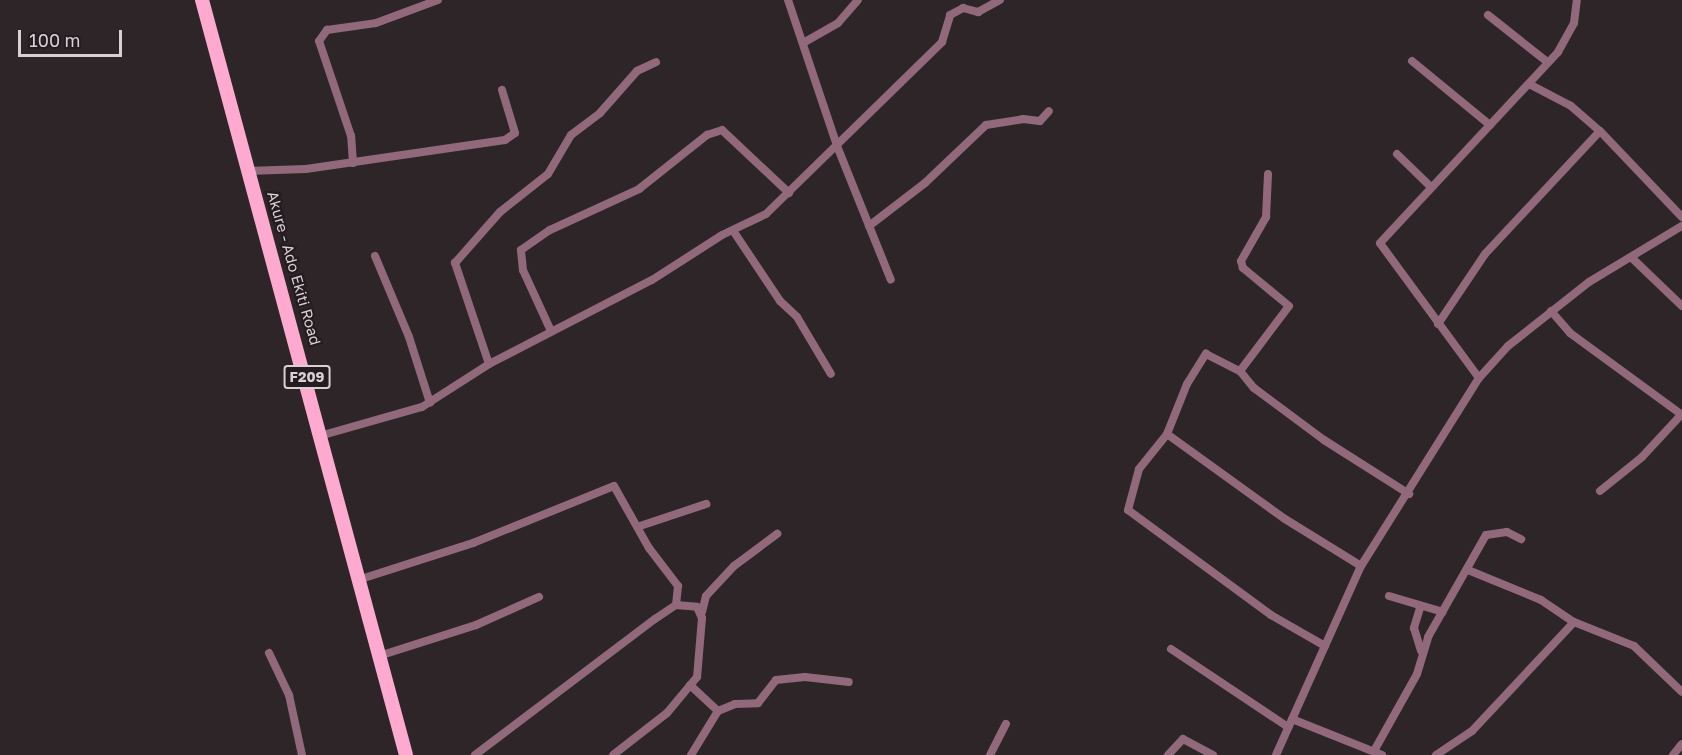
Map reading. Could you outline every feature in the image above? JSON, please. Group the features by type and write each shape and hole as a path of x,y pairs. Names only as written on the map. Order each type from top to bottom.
{"main road":[{"name":"Akure - Ado Ekiti Road","path":"202,0 323,435 382,655 406,755"}],"street":[{"path":"353,163 351,136 319,41 327,30 376,23 438,0"},
{"path":"788,0 837,146 891,280"},
{"path":"803,43 838,23 858,0"},
{"path":"323,435 406,414 430,403 489,364 734,232 789,193 942,42 950,15 963,8 978,12 1000,0"},
{"path":"1479,378 1380,243 1430,186 1529,84 1546,61 1558,52 1574,23 1577,0"},
{"path":"1488,15 1546,61"},
{"path":"1412,61 1490,125"},
{"path":"489,364 455,263 500,212 548,174 571,135 600,113 637,71 656,62"},
{"path":"1529,84 1571,106 1600,131 1682,217"},
{"path":"250,171 353,163 401,152 505,140 515,133 502,90"},
{"path":"869,226 925,183 986,125 1023,118 1040,121 1049,111"},
{"path":"551,331 523,270 521,250 550,230 639,189 707,135 723,129 789,193"},
{"path":"1438,324 1485,254 1600,131"},
{"path":"1397,154 1430,186"},
{"path":"1240,371 1289,306 1243,268 1241,261 1266,217 1268,174"},
{"path":"1276,755 1361,566 1409,494 1432,448 1479,378 1508,346 1589,282 1633,259 1682,226"},
{"path":"734,232 780,301 797,317 831,374"},
{"path":"375,256 409,337 430,403"},
{"path":"1633,259 1682,306"},
{"path":"1551,311 1570,333 1681,415 1642,457 1600,491"},
{"path":"1325,646 1271,615 1128,510 1139,469 1167,434 1187,384 1206,354 1240,371 1254,388 1324,440 1409,494"},
{"path":"1167,434 1285,519 1361,566"},
{"path":"361,579 473,543 614,486 678,586 676,605"},
{"path":"639,526 706,504"},
{"path":"1171,650 1290,723 1378,753 1417,674 1421,651 1486,535 1507,532 1521,539"},
{"path":"475,755 676,605 689,604 706,596 734,566 777,534"},
{"path":"1468,570 1541,600 1574,621 1634,646 1682,692"},
{"path":"613,755 667,713 702,668 702,612 706,596"},
{"path":"1389,596 1420,608 1443,612"},
{"path":"382,655 476,625 539,597"},
{"path":"689,604 702,612"},
{"path":"1420,608 1414,628 1421,651"},
{"path":"1436,755 1472,730 1574,621"},
{"path":"269,653 289,694 302,755"},
{"path":"691,755 718,711 735,704 758,704 776,680 798,676 849,682"},
{"path":"690,685 718,711"},
{"path":"990,755 1006,724"},
{"path":"1168,755 1183,739 1213,755"},
{"path":"1673,755 1682,744"}]}
